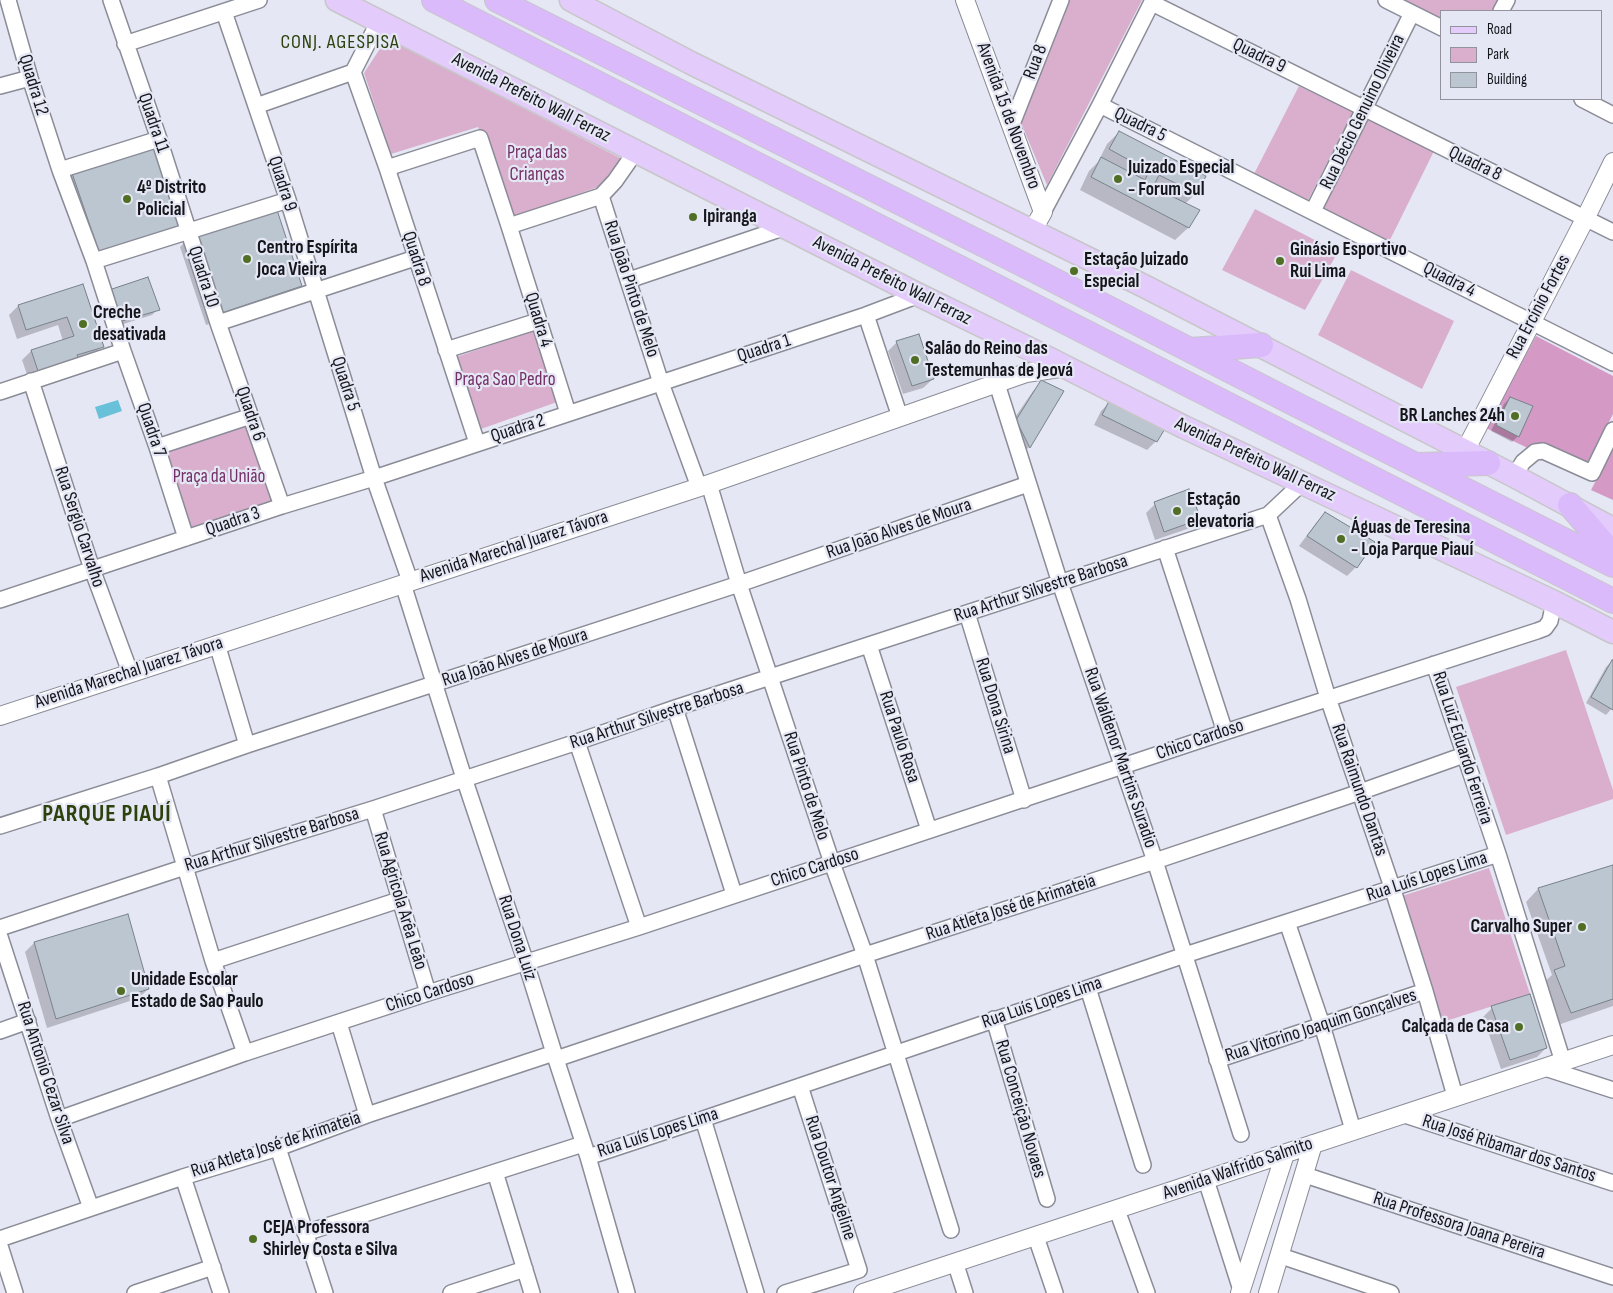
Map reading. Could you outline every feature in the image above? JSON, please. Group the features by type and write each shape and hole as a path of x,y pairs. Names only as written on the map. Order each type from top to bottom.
{"highway":[{"name":"Avenida Prefeito Wall Ferraz","path":"434,0 1613,601"},
{"path":"497,0 1032,269 1613,565"},
{"path":"1189,350 1261,346"},
{"path":"1414,465 1488,463"},
{"path":"1570,505 1613,555"}],"main road":[{"name":"Avenida Prefeito Wall Ferraz","path":"337,0 919,296 1036,352 1184,427 1554,602 1613,632"},
{"path":"571,0 690,63 1038,221 1261,346 1613,528"}],"street":[{"name":"Quadra 12","path":"8,0 30,78 60,170 94,261"},
{"name":"Quadra 11","path":"111,0 159,139 188,231"},
{"path":"125,44 259,0"},
{"name":"Avenida 15 de Novembro","path":"965,0 1012,124 1038,221"},
{"name":"Rua 8","path":"1012,124 1061,0"},
{"path":"1386,0 1440,27"},
{"path":"1038,221 1100,105 1152,1"},
{"name":"Quadra 9","path":"1152,1 1366,109"},
{"name":"Quadra 9","path":"224,12 288,200 315,291"},
{"name":"Rua Décio Genuino Oliveira","path":"1314,211 1412,13"},
{"path":"256,106 353,72 379,21"},
{"name":"Quadra 8","path":"353,72 387,168 477,443"},
{"path":"0,86 30,78"},
{"path":"1584,100 1613,115"},
{"name":"Quadra 5","path":"1100,105 1314,211"},
{"name":"Quadra 8","path":"1366,109 1585,218"},
{"name":"Quadra 4","path":"387,168 480,138 510,226 568,413"},
{"path":"60,170 159,139"},
{"path":"510,226 601,196 636,151"},
{"name":"Rua Ercínio Fortes","path":"1465,451 1613,162"},
{"name":"Rua João Pinto de Melo","path":"601,196 661,383"},
{"path":"0,392 123,351 94,261 288,200"},
{"name":"Quadra 4","path":"1314,211 1531,322"},
{"path":"1585,218 1613,232"},
{"path":"629,280 786,227"},
{"name":"Quadra 10","path":"188,231 218,323"},
{"path":"218,323 415,258"},
{"name":"Quadra 5","path":"315,291 374,478"},
{"name":"Quadra 1","path":"661,383 919,296"},
{"path":"866,315 900,417"},
{"path":"446,350 538,321"},
{"path":"1531,322 1613,363"},
{"name":"Quadra 6","path":"218,323 282,506"},
{"name":"Quadra 7","path":"123,351 157,447 186,538"},
{"path":"1026,373 1036,352"},
{"name":"Avenida Marechal Juarez Távora","path":"0,716 704,486 1026,373 1066,367"},
{"name":"Rua Sergio Carvalho","path":"31,381 92,568 130,672"},
{"name":"Quadra 2","path":"374,478 661,383"},
{"name":"Rua Pinto de Melo","path":"661,383 704,486 739,584 832,863 865,955 951,1230"},
{"name":"Rua Waldenor Martins Suradio","path":"997,384 1060,582 1155,861 1240,1134"},
{"path":"157,447 251,416"},
{"path":"1514,476 1522,462 1536,452 1543,451 1592,473 1613,430"},
{"name":"Quadra 3","path":"0,600 282,506 374,478"},
{"name":"Rua Dona Luiz","path":"374,478 464,778 526,963 585,1150 627,1293"},
{"name":"Rua Arthur Silvestre Barbosa","path":"0,928 185,867 373,809 674,708 771,678 1268,514 1302,483"},
{"name":"Rua João Alves de Moura","path":"0,826 158,776 247,745 739,584 1028,484"},
{"name":"Rua Raimundo Dantas","path":"1268,514 1298,599 1328,698 1392,887 1425,991 1455,1096"},
{"path":"1164,548 1225,732"},
{"name":"Chico Cardoso","path":"60,1119 245,1053 639,927 734,894 1545,628 1550,621 1554,602"},
{"name":"Rua Dona Sirina","path":"967,613 1024,800"},
{"path":"217,644 247,745"},
{"name":"Rua Paulo Rosa","path":"869,645 929,830"},
{"name":"Rua Luiz Eduardo Ferreira","path":"1434,664 1498,854 1563,1062"},
{"path":"674,708 734,894"},
{"path":"577,742 639,927"},
{"name":"Rua Atleta José de Arimateia","path":"0,1239 183,1176 278,1148 367,1115 555,1056 1155,861 1464,755"},
{"path":"158,776 213,961 245,1053"},
{"name":"Rua Agricola Arêa Leão","path":"373,809 428,993"},
{"name":"Rua Luís Lopes Lima","path":"305,1233 495,1172 703,1119 1185,955 1498,854"},
{"path":"213,961 399,900"},
{"path":"1287,922 1322,1025 1353,1130"},
{"name":"Rua Antonio Cezar Silva","path":"0,936 91,1208"},
{"path":"1088,988 1142,1165"},
{"name":"Rua Vitorino Joaquim Gonçalves","path":"1217,1060 1425,991"},
{"name":"Rua Conceição Novaes","path":"994,1019 1047,1200"},
{"path":"0,1031 28,1021"},
{"path":"339,1023 367,1115"},
{"name":"Avenida Walfrido Salmito","path":"870,1292 955,1262 1613,1045"},
{"path":"1545,1068 1613,1090"},
{"name":"Rua Doutor Angeline","path":"784,1293 860,1270 800,1086"},
{"name":"Rua José Ribamar dos Santos","path":"1405,1115 1613,1183"},
{"path":"703,1119 756,1293"},
{"path":"1268,1293 1281,1256 1314,1144"},
{"path":"278,1148 324,1293"},
{"path":"1241,1291 1285,1154"},
{"path":"495,1172 532,1293"},
{"name":"Rua Professora Joana Pereira","path":"1305,1175 1613,1277"},
{"path":"183,1176 221,1293"},
{"path":"1206,1180 1241,1291"},
{"path":"1117,1210 1147,1293"},
{"path":"1036,1236 1055,1293"},
{"path":"0,1246 15,1293"},
{"path":"1281,1256 1391,1293"},
{"path":"955,1262 965,1293"},
{"path":"135,1293 213,1267"},
{"path":"451,1293 525,1269"}],"green space":[{"path":"1067,0 1142,0 1047,185 1019,118"},
{"path":"1397,0 1501,0 1496,10 1440,10 1440,21"},
{"name":"Praça das Crianças","path":"387,38 622,159 598,187 513,217 478,127 391,154 364,73"},
{"path":"1299,86 1353,112 1308,200 1254,174"},
{"path":"1369,118 1434,151 1389,242 1321,208"},
{"name":"Ginásio Esportivo Rui Lima","path":"1255,209 1338,252 1305,310 1222,270"},
{"path":"1351,270 1454,321 1422,389 1318,335"},
{"name":"Praça Sao Pedro","path":"535,330 560,401 481,429 456,357"},
{"name":"Praça da União","path":"248,422 275,504 190,532 164,449"},
{"path":"1566,650 1613,790 1613,799 1506,835 1456,687"},
{"path":"1489,868 1530,994 1443,1022 1402,896"}],"shaded area":[{"path":"1536,336 1613,376 1613,414 1582,474 1486,428"},
{"path":"1613,448 1613,500 1591,490"}],"water":[{"path":"118,400 122,411 99,419 95,407"}],"building":[{"name":"Juizado Especial - Forum Sul","path":"1119,131 1206,176 1197,194 1159,175 1153,187 1200,210 1189,228 1091,177 1101,157 1145,180 1149,171 1109,149"},
{"name":"4º Distrito Policial","path":"156,144 181,225 99,252 72,173"},
{"name":"Centro Espírita Joca Vieira","path":"276,207 302,286 219,314 192,233"},
{"path":"148,277 160,310 119,322 109,290"},
{"name":"Creche desativada","path":"83,284 104,347 77,355 78,358 38,371 31,350 74,336 67,317 26,330 18,305"},
{"name":"Salão do Reino das Testemunhas de Jeová","path":"919,334 934,379 912,386 896,341"},
{"path":"1041,380 1064,391 1030,448 1016,420"},
{"name":"BR Lanches 24h","path":"1510,397 1533,406 1519,437 1496,425"},
{"path":"1109,401 1166,427 1157,442 1102,415"},
{"name":"Estação elevatoria","path":"1189,489 1201,519 1164,532 1154,502"},
{"name":"Águas de Teresina - Loja Parque Piauí","path":"1325,512 1375,542 1357,568 1307,536"},
{"path":"1613,660 1613,710 1591,697"},
{"name":"Carvalho Super","path":"1613,865 1613,999 1571,1013 1554,970 1565,966 1538,888"},
{"path":"128,914 149,989 56,1019 34,942"},
{"path":"1530,994 1547,1048 1510,1060 1491,1006"}],"place":[{"name":"Juizado Especial - Forum Sul","path":"1118,179"},
{"name":"4º Distrito Policial","path":"127,199"},
{"name":"Ipiranga","path":"693,217"},
{"name":"Centro Espírita Joca Vieira","path":"247,259"},
{"name":"Ginásio Esportivo Rui Lima","path":"1280,261"},
{"name":"Estação Juizado Especial","path":"1074,271"},
{"name":"Creche desativada","path":"83,324"},
{"name":"Salão do Reino das Testemunhas de Jeová","path":"915,360"},
{"name":"BR Lanches 24h","path":"1515,416"},
{"name":"Estação elevatoria","path":"1177,511"},
{"name":"Águas de Teresina - Loja Parque Piauí","path":"1341,539"},
{"name":"Carvalho Super","path":"1582,927"},
{"name":"Unidade Escolar Estado de Sao Paulo","path":"121,991"},
{"name":"Calçada de Casa","path":"1519,1027"},
{"name":"CEJA Professora Shirley Costa e Silva","path":"253,1239"}],"district":[{"name":"CONJ. AGESPISA","path":"340,43"},
{"name":"PARQUE PIAUÍ","path":"107,815"}]}
